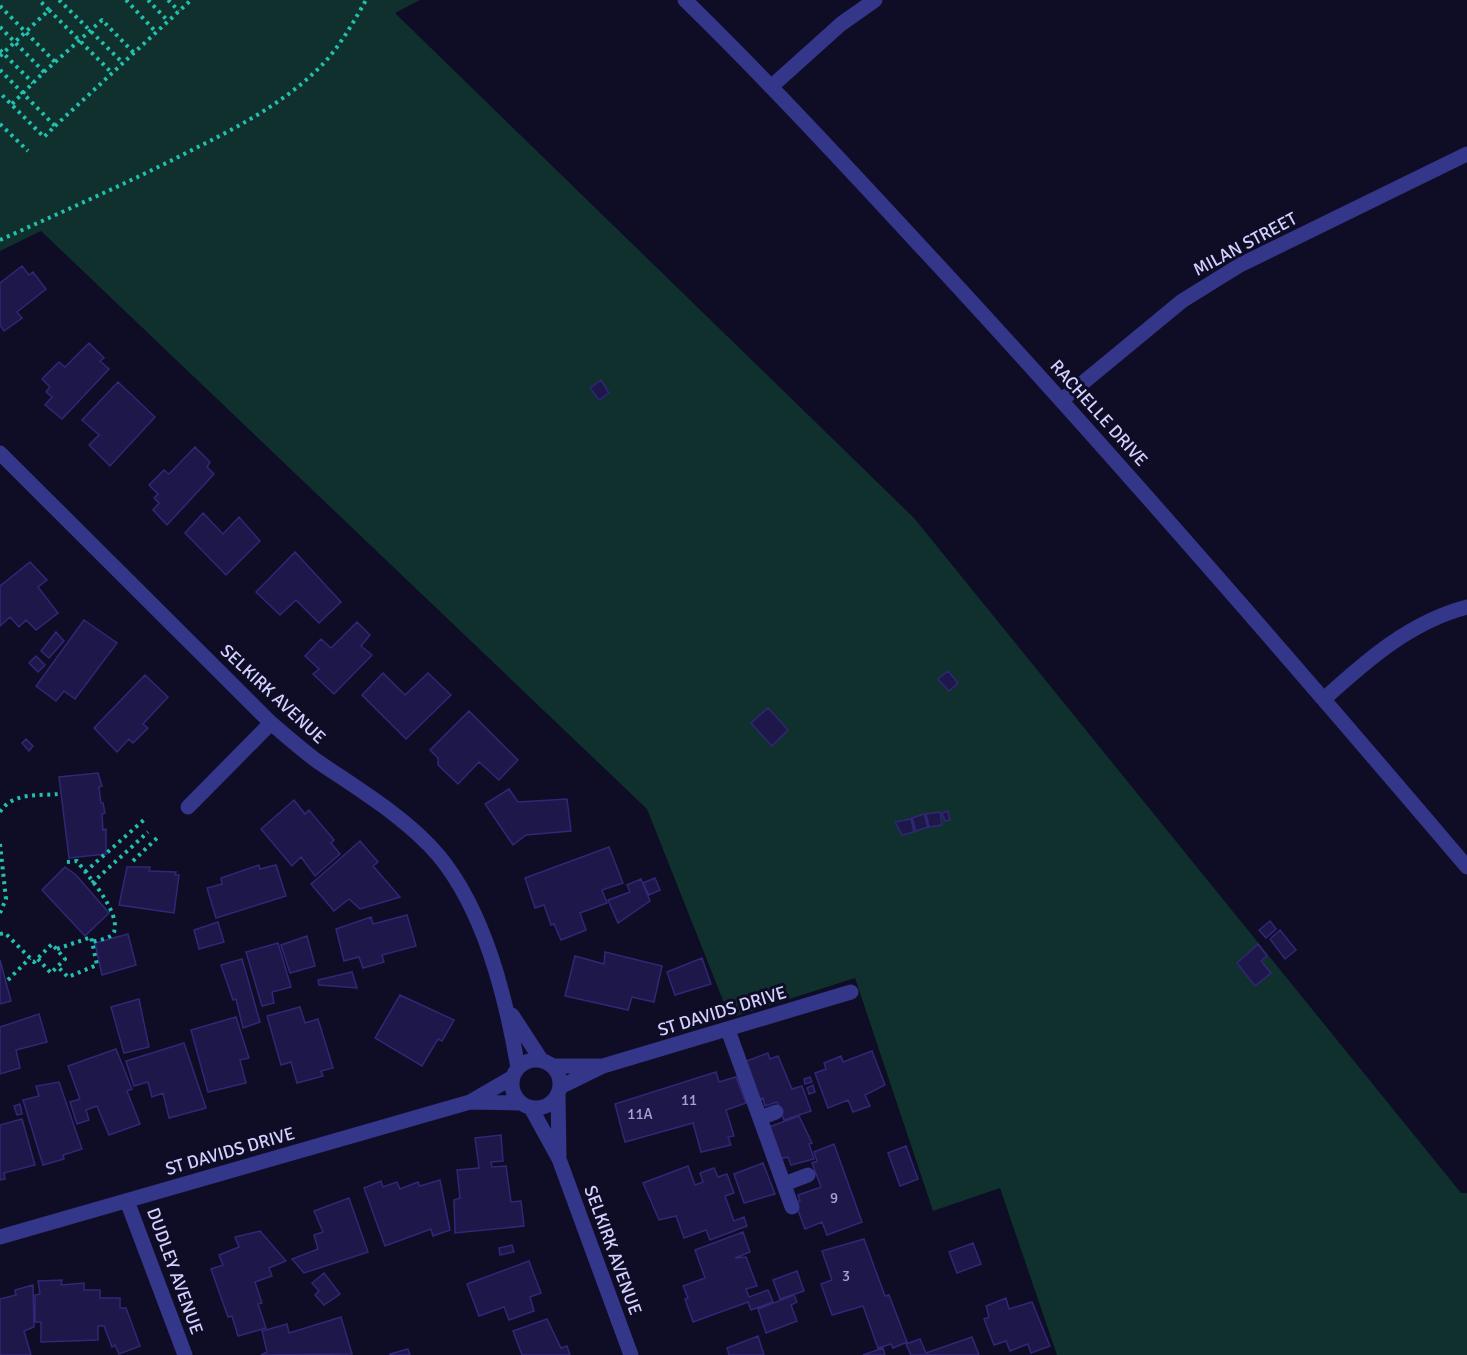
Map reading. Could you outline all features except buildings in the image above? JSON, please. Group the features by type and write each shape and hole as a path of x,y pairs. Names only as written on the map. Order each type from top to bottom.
{"street":[{"name":"RACHELLE DRIVE","path":"685,0 772,86 1062,400 1324,699 1467,867"},
{"path":"772,86 841,24 874,0"},
{"name":"MILAN STREET","path":"1062,400 1182,300 1240,265 1467,154"},
{"name":"SELKIRK AVENUE","path":"0,453 271,723 315,759 386,808 439,856 468,900 507,1008 516,1072"},
{"path":"1324,699 1404,633 1449,612 1467,607"},
{"path":"188,807 271,723"},
{"name":"ST DAVIDS DRIVE","path":"559,1091 603,1066 851,992"},
{"name":"SELKIRK AVENUE","path":"507,1008 547,1064"},
{"path":"728,1030 792,1207"},
{"path":"529,1061 547,1064 559,1076 559,1091 551,1103 542,1108 526,1105 514,1091 516,1072 529,1061"},
{"name":"ST DAVIDS DRIVE","path":"547,1064 603,1066"},
{"name":"ST DAVIDS DRIVE","path":"0,1237 470,1102 516,1072"},
{"name":"SELKIRK AVENUE","path":"559,1091 559,1159"},
{"name":"ST DAVIDS DRIVE","path":"470,1102 526,1105"},
{"name":"SELKIRK AVENUE","path":"526,1105 559,1159 631,1355"},
{"path":"760,1118 776,1112"},
{"path":"783,1184 808,1174"},
{"name":"DUDLEY AVENUE","path":"128,1201 185,1355"}],"path":[{"path":"39,0 112,74"},
{"path":"59,0 123,63"},
{"path":"126,0 156,32"},
{"path":"148,0 168,21"},
{"path":"168,0 179,11"},
{"path":"0,93 44,137 191,0"},
{"path":"0,240 146,173 277,102 321,66 339,44 366,0"},
{"path":"0,6 55,62"},
{"path":"33,83 1,53 49,10"},
{"path":"11,105 102,20 134,53"},
{"path":"0,27 44,72"},
{"path":"0,70 55,126"},
{"path":"0,123 28,151"},
{"path":"0,812 8,802 16,798 59,794"},
{"path":"85,872 145,819"},
{"path":"92,883 148,832"},
{"path":"133,861 157,838"},
{"path":"0,844 2,887 6,899 0,913"},
{"path":"67,862 77,861 112,910 114,932 111,936 92,942"},
{"path":"0,934 5,933 34,962 37,958 52,944 66,959 51,973 37,958"},
{"path":"57,949 91,938 97,965 68,977 57,966"},
{"path":"8,980 30,958"}],"green space":[{"path":"0,0 420,0 395,13 914,518 1461,1193 1467,1193 1467,1355 1057,1355 1000,1188 933,1211 855,978 730,1018 647,809 41,231 0,251"}]}
